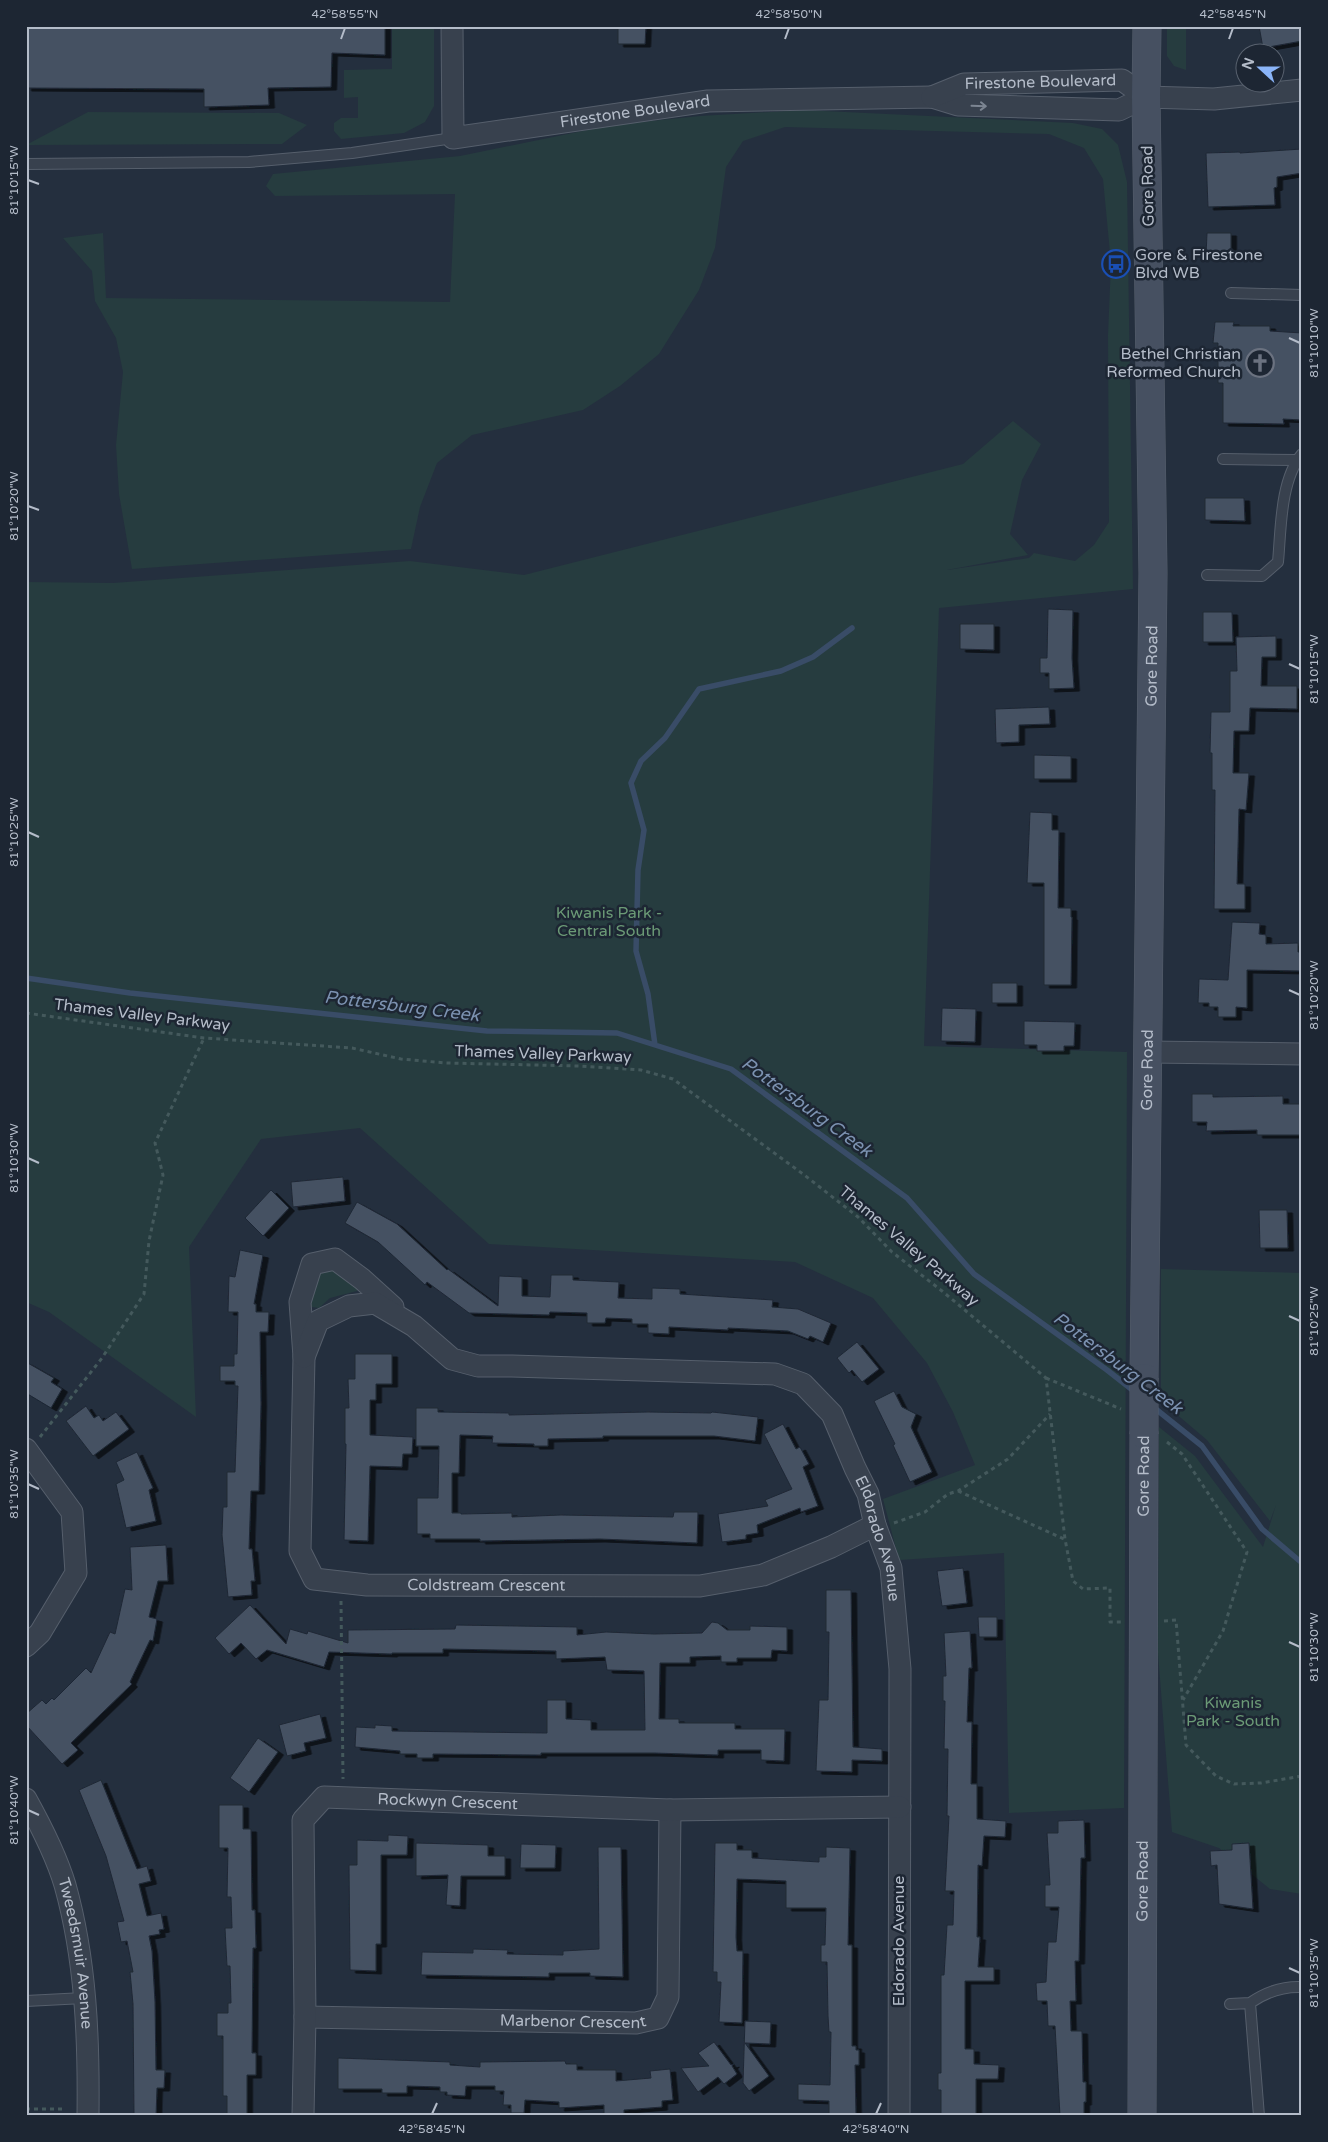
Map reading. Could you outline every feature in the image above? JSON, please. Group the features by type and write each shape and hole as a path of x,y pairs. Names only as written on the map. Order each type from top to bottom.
{"main road":[{"name":"Gore Road","path":"1142,2116 1155,1438 1144,1378 1152,573 1146,97 1147,26"}],"street":[{"path":"452,26 453,138"},
{"name":"Firestone Boulevard","path":"932,97 964,84 1122,80 1146,97"},
{"name":"Firestone Boulevard","path":"453,138 708,101 932,97 958,105 1119,110 1146,97 1214,99 1302,90"},
{"path":"1148,1052 1302,1054"},
{"name":"Eldorado Avenue","path":"304,1356 300,1302 312,1264 335,1259 362,1279 452,1359 478,1366 775,1374 803,1384 832,1414 854,1468 868,1494 875,1525 891,1568 892,1577 900,1669 899,2116"},
{"name":"Eldorado Avenue","path":"304,1356 318,1321 349,1306 375,1303 414,1326"},
{"name":"Coldstream Crescent","path":"304,1356 300,1551 314,1579 367,1585 700,1586 762,1575 831,1547 875,1525"},
{"path":"26,1646 40,1633 76,1573 72,1512 27,1450"},
{"name":"Rockwyn Crescent","path":"303,2116 305,2017 303,1820 324,1797 670,1810 900,1807"},
{"name":"Tweedsmuir Avenue","path":"26,1799 46,1835 64,1884 78,1941 88,2049 88,2116"},
{"name":"Marbenor Crescent","path":"305,2017 636,2023 658,2018 668,1997 670,1810"}],"lane":[{"path":"26,164 249,162 352,153 453,138"},
{"path":"1231,293 1302,295"},
{"path":"1207,575 1262,576 1278,562 1287,483 1299,457 1223,459"},
{"path":"1230,2004 1250,2003 1266,1992 1294,1986 1302,1987"},
{"path":"26,2001 84,1998"},
{"path":"1250,2003 1259,2116"}],"path":[{"name":"Thames Valley Parkway","path":"26,1013 204,1038 352,1048 401,1059 446,1063 580,1066 641,1070 673,1079 803,1174 858,1217 892,1252 1046,1378 1103,1400 1126,1413"},
{"path":"27,1450 102,1358 144,1294 149,1241 163,1175 155,1143 204,1038"},
{"path":"1046,1378 1065,1540 1073,1581 1083,1588 1110,1588 1110,1622"},
{"path":"875,1525 887,1525 925,1512 948,1494 958,1491 1008,1459 1051,1414"},
{"path":"1155,1438 1182,1454 1247,1552 1223,1631 1183,1701"},
{"path":"958,1491 1065,1540"},
{"path":"341,1582 343,1797"},
{"path":"1176,1620 1186,1745 1216,1776 1234,1784 1261,1783 1302,1776"},
{"path":"26,2108 63,2109"}],"green space":[{"path":"392,26 434,26 434,106 425,122 404,133 341,139 334,131 334,123 341,118 358,118 358,97 344,98 344,70 392,69"},
{"path":"1167,26 1186,26 1186,70 1174,66 1167,56"},
{"name":"Kiwanis Park - Central South","path":"803,110 1073,123 1102,129 1118,145 1127,182 1133,589 939,608 924,1046 1127,1052 1124,1808 1009,1813 1004,1553 899,1560 883,1499 975,1465 953,1412 927,1363 873,1298 795,1262 489,1244 360,1128 261,1139 189,1247 196,1417 49,1312 26,1302 26,582 113,583 410,561 524,575 963,464 1013,421 1041,444 1022,480 1010,534 1028,555 947,570 1029,558 1034,553 1075,561 1094,545 1109,522 1108,335 1111,263 1103,179 1084,148 1049,134 785,127 743,141 726,167 715,248 699,290 659,354 620,386 583,410 472,435 437,463 420,507 411,549 132,569 119,494 116,445 123,372 116,338 95,301 92,271 63,238 103,233 106,298 450,302 455,194 275,196 266,186 273,174 460,156 612,125 700,116"},
{"path":"88,112 279,113 307,125 282,144 26,145"},
{"path":"333,1268 356,1284 357,1291 330,1298 319,1308 312,1307 307,1303 321,1269"},
{"name":"Kiwanis Park - South","path":"1161,1269 1302,1273 1302,1894 1270,1889 1219,1848 1172,1832 1158,1653 1159,1427 1195,1456 1263,1547 1276,1505 1270,1521 1207,1440 1161,1401"}],"building":[{"path":"26,26 385,26 385,55 332,53 331,87 268,88 269,105 204,107 204,89 26,88"},
{"path":"618,26 646,26 645,44 618,44"},
{"path":"1259,26 1302,26 1302,41 1286,44 1286,42 1262,42"},
{"path":"1302,149 1302,173 1277,177 1277,187 1274,188 1275,205 1208,207 1206,153"},
{"path":"1207,233 1231,233 1231,256 1206,256"},
{"name":"Bethel Christian Reformed Church","path":"1215,322 1234,322 1233,326 1270,326 1270,331 1302,333 1302,420 1283,419 1284,424 1223,423 1223,383 1218,383 1218,343 1213,343"},
{"path":"1205,498 1244,498 1245,521 1205,520"},
{"path":"1048,609 1073,610 1072,658 1074,688 1049,689 1049,673 1040,673 1040,658 1047,658"},
{"path":"1203,612 1232,612 1233,642 1203,642"},
{"path":"960,624 994,624 994,650 960,649"},
{"path":"1276,636 1276,657 1262,657 1261,686 1297,686 1297,709 1250,708 1249,731 1234,731 1233,773 1249,773 1246,810 1239,809 1237,884 1245,884 1245,909 1214,909 1215,790 1212,790 1212,753 1210,753 1211,712 1230,712 1230,671 1237,671 1236,637"},
{"path":"1049,707 1050,724 1019,725 1019,742 996,743 995,709"},
{"path":"1034,755 1071,756 1071,779 1034,779"},
{"path":"1030,812 1052,813 1052,830 1059,830 1058,908 1071,908 1071,985 1044,985 1044,883 1027,883"},
{"path":"1232,922 1260,923 1259,934 1266,935 1266,944 1298,943 1298,952 1302,952 1302,971 1247,970 1247,1008 1236,1007 1236,1017 1218,1017 1218,1007 1209,1007 1209,1003 1198,1003 1199,979 1228,980"},
{"path":"992,983 1017,983 1017,1003 992,1003"},
{"path":"942,1008 976,1009 975,1042 941,1041"},
{"path":"1024,1021 1075,1022 1074,1046 1064,1046 1064,1051 1037,1051 1037,1045 1024,1045"},
{"path":"1192,1094 1213,1094 1213,1097 1283,1096 1283,1104 1302,1104 1302,1135 1257,1135 1257,1130 1206,1131 1207,1122 1192,1122"},
{"path":"343,1177 345,1201 293,1207 291,1182"},
{"path":"271,1190 289,1208 263,1236 245,1218"},
{"path":"357,1202 397,1224 447,1270 498,1306 499,1276 522,1277 522,1296 550,1297 551,1275 573,1275 573,1280 619,1282 618,1298 652,1299 652,1288 680,1289 680,1294 773,1300 772,1307 798,1309 831,1323 823,1342 810,1336 808,1339 788,1331 669,1327 669,1334 648,1333 648,1324 632,1324 632,1319 606,1318 605,1323 587,1323 587,1313 550,1312 549,1315 469,1313 427,1282 425,1285 378,1242 345,1223"},
{"path":"1259,1210 1287,1210 1288,1248 1260,1248"},
{"path":"240,1250 263,1255 254,1304 256,1304 256,1312 269,1312 268,1332 260,1332 259,1491 251,1491 249,1549 252,1549 255,1581 251,1581 252,1595 228,1597 222,1535 223,1507 227,1507 227,1472 235,1472 238,1386 235,1386 235,1381 220,1381 220,1366 234,1366 234,1354 237,1354 238,1312 228,1312 229,1276 235,1277"},
{"path":"857,1342 879,1369 862,1382 852,1370 849,1373 837,1358"},
{"path":"355,1354 392,1354 392,1384 376,1384 376,1400 370,1400 370,1435 413,1437 412,1454 403,1454 402,1467 370,1466 368,1541 344,1540 345,1408 349,1408 348,1379 355,1379"},
{"path":"26,1362 54,1378 51,1382 62,1389 51,1408 26,1393"},
{"path":"894,1391 902,1407 916,1414 911,1427 932,1472 910,1482 893,1445 895,1444 874,1401"},
{"path":"86,1406 94,1418 99,1415 103,1421 116,1412 129,1429 93,1456 66,1421"},
{"path":"416,1408 438,1408 438,1412 509,1413 509,1415 712,1412 758,1417 755,1441 714,1436 603,1436 603,1438 548,1439 548,1446 534,1446 534,1444 492,1443 493,1436 460,1435 459,1473 452,1473 452,1513 512,1513 512,1517 561,1515 673,1517 674,1512 698,1512 697,1543 600,1539 480,1541 480,1539 430,1539 430,1534 417,1534 417,1498 438,1498 439,1446 416,1446"},
{"path":"783,1424 796,1449 800,1447 809,1464 803,1467 818,1506 801,1512 800,1508 757,1525 758,1533 746,1535 746,1539 722,1542 718,1514 768,1506 765,1500 792,1489 764,1434"},
{"path":"137,1452 153,1488 149,1490 156,1521 126,1528 116,1484 124,1480 116,1462"},
{"path":"166,1545 168,1581 158,1581 149,1617 157,1619 153,1641 150,1640 130,1682 132,1684 71,1743 78,1750 62,1764 26,1725 26,1714 42,1700 46,1704 52,1698 54,1700 86,1668 91,1673 110,1632 115,1634 125,1589 132,1590 130,1547"},
{"path":"963,1568 967,1603 942,1606 937,1571"},
{"path":"826,1590 851,1590 853,1747 882,1749 882,1761 852,1760 852,1772 816,1771 819,1700 828,1700 829,1632 826,1632"},
{"path":"250,1605 286,1644 290,1629 307,1634 308,1631 348,1643 348,1630 455,1629 456,1625 577,1627 577,1635 606,1632 702,1633 712,1622 718,1623 727,1630 750,1630 750,1626 787,1627 787,1651 772,1650 771,1658 737,1658 737,1662 721,1662 721,1656 690,1657 690,1663 660,1663 659,1719 679,1719 679,1723 735,1723 735,1729 785,1729 784,1761 761,1760 761,1750 718,1750 718,1755 654,1753 433,1754 433,1758 417,1758 417,1754 400,1754 400,1751 355,1747 356,1727 375,1728 375,1725 392,1726 392,1731 547,1733 547,1700 566,1700 566,1719 591,1720 591,1730 645,1730 644,1671 607,1670 605,1657 556,1659 556,1651 443,1649 443,1653 329,1652 324,1667 267,1650 256,1659 241,1643 229,1654 215,1638"},
{"path":"978,1617 997,1617 997,1637 979,1637"},
{"path":"970,1631 972,1668 969,1668 967,1722 972,1722 971,1784 977,1784 977,1819 1006,1821 1005,1837 984,1836 982,1866 978,1865 977,1937 980,1937 978,1967 994,1967 994,1981 965,1981 965,2049 974,2049 974,2064 999,2065 998,2079 976,2079 976,2116 941,2116 941,2090 938,2090 938,2073 941,2073 941,1975 944,1975 947,1925 953,1925 954,1891 945,1891 949,1816 947,1816 948,1749 944,1749 945,1701 943,1701 943,1676 946,1676 944,1633"},
{"path":"320,1714 326,1738 304,1743 306,1751 287,1756 279,1725"},
{"path":"258,1738 278,1752 249,1792 230,1778"},
{"path":"101,1780 137,1869 147,1866 151,1881 139,1884 147,1916 161,1913 164,1929 159,1930 160,1934 149,1936 152,1951 155,2002 156,2070 165,2070 164,2088 157,2088 156,2116 134,2116 133,2004 130,1972 133,1972 127,1941 121,1942 117,1922 124,1921 106,1856 79,1790"},
{"path":"219,1805 243,1805 243,1829 251,1829 252,1910 255,1910 256,1948 253,1948 252,2053 256,2053 256,2075 247,2075 247,2116 227,2116 227,2096 223,2096 223,2036 217,2036 217,2013 228,2013 228,2003 231,2003 230,1966 227,1966 225,1928 232,1928 231,1897 227,1897 228,1848 219,1848"},
{"path":"1084,1820 1085,1858 1081,1858 1079,1961 1075,1961 1076,2001 1070,2001 1071,2031 1082,2031 1083,2082 1086,2082 1086,2102 1084,2102 1084,2116 1060,2116 1055,2026 1048,2026 1047,2001 1037,2001 1036,1983 1046,1982 1048,1942 1056,1942 1059,1907 1045,1907 1045,1885 1050,1885 1047,1833 1058,1833 1058,1821"},
{"path":"388,1835 408,1836 407,1855 381,1855 381,1944 376,1944 376,1971 350,1970 349,1865 357,1865 357,1840 388,1841"},
{"path":"416,1843 488,1845 488,1856 505,1856 505,1876 461,1876 460,1906 446,1905 448,1875 416,1876"},
{"path":"715,1843 737,1843 737,1850 752,1850 752,1858 819,1862 819,1857 826,1857 826,1847 850,1848 848,1945 852,1945 852,2046 856,2046 856,2050 859,2050 859,2065 855,2065 856,2116 829,2116 829,2101 798,2100 798,2084 830,2085 831,2032 829,2032 828,2016 827,1962 821,1962 821,1945 825,1945 826,1908 786,1908 786,1881 737,1879 737,1951 743,1951 742,2023 719,2022 721,1982 717,1982 717,1972 713,1972"},
{"path":"1249,1843 1253,1909 1219,1904 1217,1865 1211,1866 1210,1851 1232,1850 1232,1844"},
{"path":"521,1844 556,1845 555,1868 520,1868"},
{"path":"598,1847 621,1847 623,1977 590,1976 590,1973 549,1973 549,1977 421,1975 422,1952 473,1953 473,1949 508,1950 507,1954 563,1955 563,1951 599,1949"},
{"path":"745,2021 771,2022 770,2044 745,2043 769,2076 749,2091 743,2083"},
{"path":"714,2042 731,2065 734,2064 732,2066 737,2074 724,2084 718,2077 698,2092 681,2068 709,2066 698,2053"},
{"path":"338,2058 450,2062 450,2065 480,2067 480,2062 565,2061 566,2064 577,2064 577,2070 616,2070 616,2081 651,2078 650,2071 670,2069 673,2100 662,2101 662,2107 624,2110 624,2116 604,2116 604,2105 559,2108 559,2102 525,2100 524,2113 511,2113 511,2105 503,2105 504,2091 495,2091 495,2086 466,2086 465,2096 447,2095 447,2092 440,2092 440,2087 407,2086 407,2093 382,2093 382,2089 338,2089"}],"waterway":[{"path":"655,1045 648,994 636,951 638,870 644,830 631,783 641,761 665,738 699,689 781,671 813,657 852,628"},
{"name":"Pottersburg Creek","path":"26,978 130,993 487,1031 617,1033 731,1069 907,1198 974,1274 1135,1392"},
{"name":"Pottersburg Creek","path":"1152,1406 1202,1446 1262,1529 1302,1563"}],"place":[{"name":"Gore & Firestone Blvd WB","path":"1116,264"},
{"name":"Bethel Christian Reformed Church","path":"1260,363"}]}
